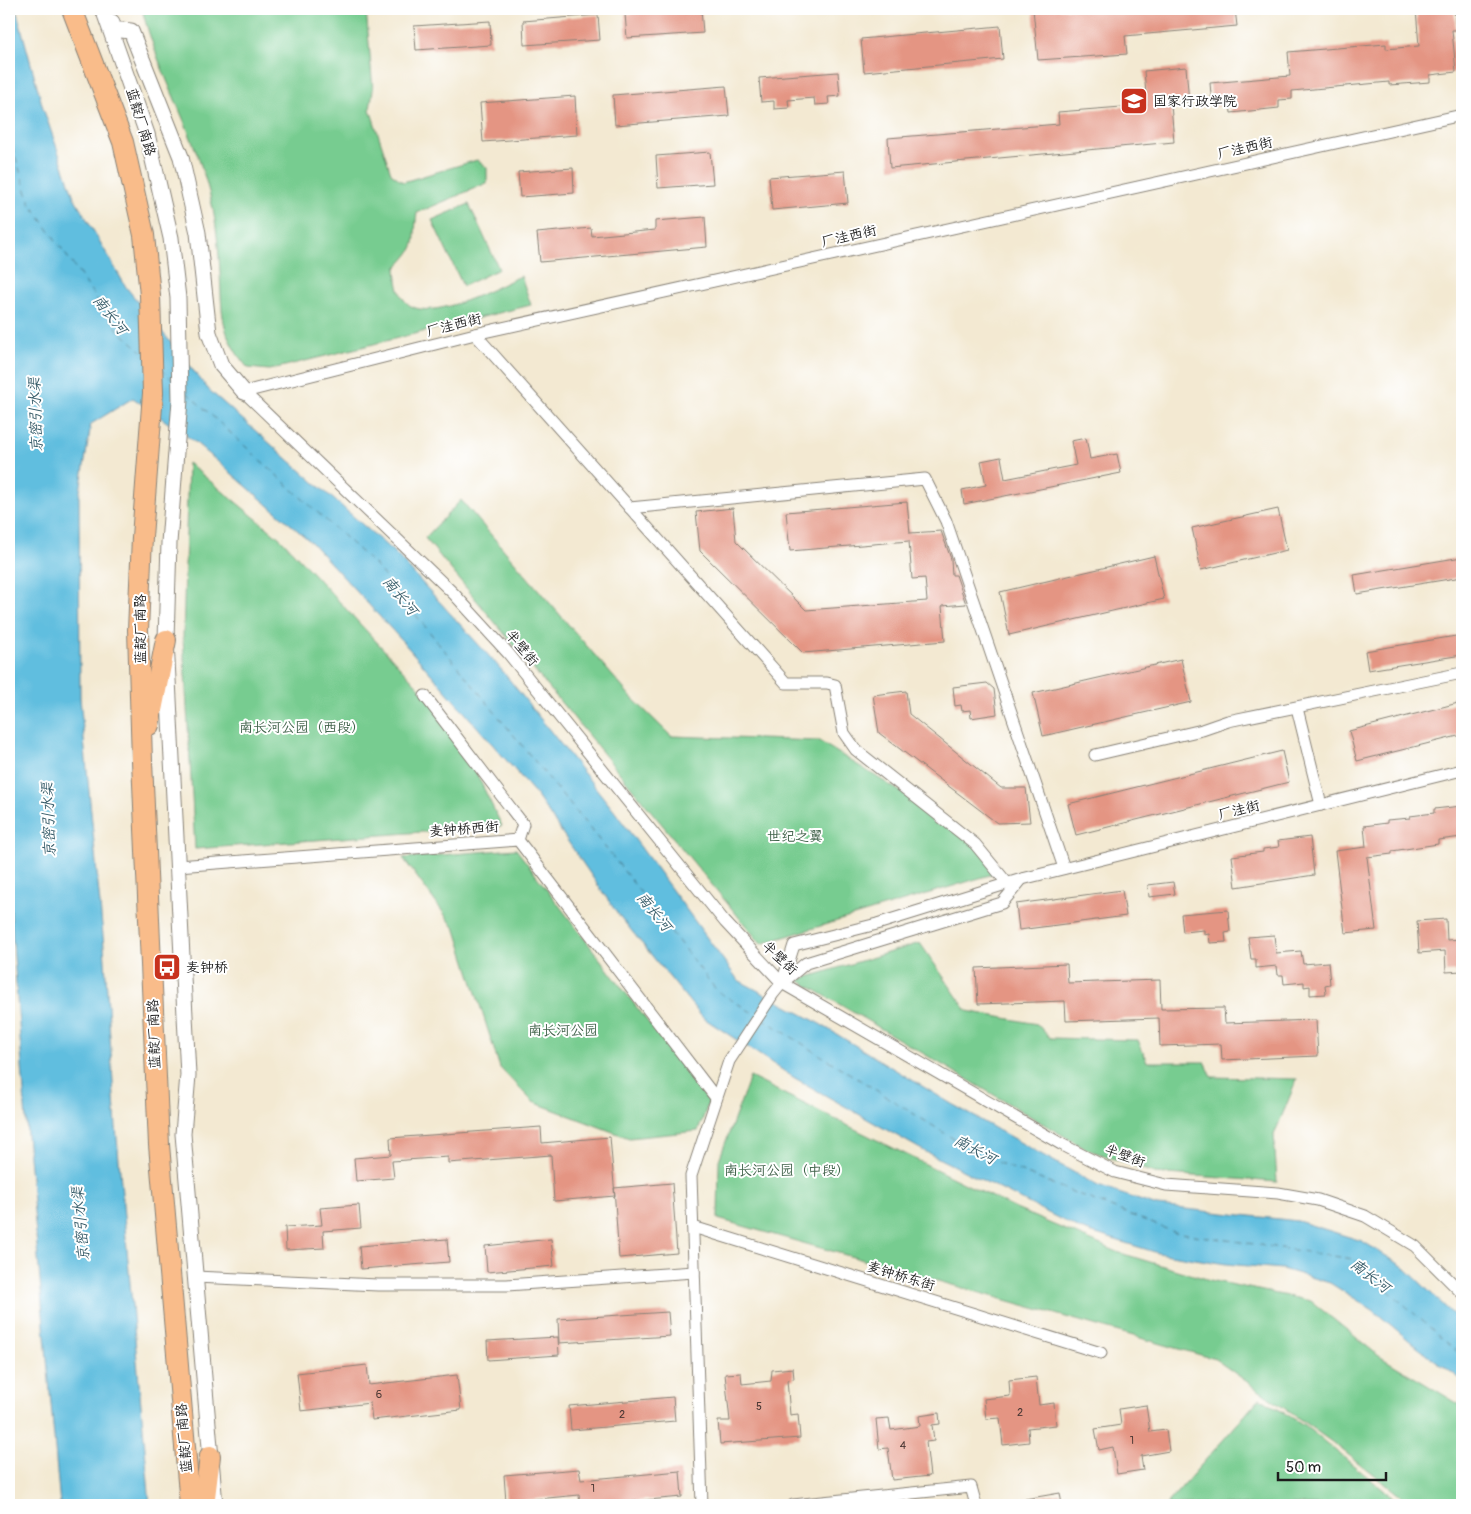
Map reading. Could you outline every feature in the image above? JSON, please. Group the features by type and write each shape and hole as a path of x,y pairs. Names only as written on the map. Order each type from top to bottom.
{"highway":[{"name":"蓝靛厂南路","path":"72,9 123,142 144,235 153,345 151,442 142,537 138,630 142,761 159,1145 190,1505"},
{"path":"142,761 166,640"},
{"path":"204,1505 210,1456"}],"street":[{"name":"蓝靛厂南路","path":"103,9 147,134 171,238 178,298 181,349 169,543 166,640 188,1075 183,1134 215,1505"},
{"path":"112,9 111,29 131,31 181,157 198,233 209,333 221,365 244,392"},
{"name":"厂洼西街","path":"244,392 476,334 1462,115"},
{"path":"476,334 786,683 827,683 835,685 844,733 856,750 975,844 1007,883"},
{"name":"半壁街","path":"244,392 454,594 508,653 725,922 782,983 1061,1144 1115,1172 1166,1185 1278,1193 1328,1203 1365,1216 1415,1246 1462,1293"},
{"path":"630,508 925,479 946,521 1064,868"},
{"path":"1095,755 1202,730 1228,721 1462,674"},
{"path":"425,696 523,824 518,840"},
{"path":"1298,708 1321,805"},
{"name":"厂洼街","path":"782,983 794,946 877,924 1022,879 1462,770"},
{"name":"麦钟桥西街","path":"178,866 518,840 716,1098"},
{"path":"702,1505 691,1176 729,1060 773,994 782,983 806,963 1002,904 1022,879"},
{"name":"麦钟桥东街","path":"693,1227 1101,1353"},
{"path":"195,1277 378,1285 507,1285 694,1272"},
{"path":"793,1505 971,1487 976,1505"}],"green space":[{"path":"142,9 366,9 373,90 370,109 391,173 403,182 477,160 487,168 487,183 417,213 414,243 409,253 396,268 402,297 415,308 445,307 462,302 521,276 531,305 269,370 248,368 232,345 224,324 217,233 207,183 189,133 158,59"},
{"path":"469,204 499,269 463,286 432,220"},
{"name":"南长河公园（西段）","path":"188,463 281,539 452,723 502,826 195,849 183,638"},
{"name":"世纪之翼","path":"461,500 630,696 671,736 819,741 983,843 993,874 761,944 425,538"},
{"name":"南长河公园","path":"516,849 709,1102 698,1131 629,1138 533,1102 500,1068 456,930 403,858"},
{"path":"920,943 967,1011 1037,1024 1050,1038 1138,1040 1147,1062 1205,1062 1212,1077 1297,1079 1274,1135 1277,1182 1154,1173 1086,1149 798,980"},
{"name":"南长河公园（中段）","path":"750,1077 1016,1209 1120,1253 1210,1280 1311,1301 1379,1356 1462,1406 1462,1505 1412,1505 1336,1445 1215,1359 718,1219 719,1160"},
{"path":"1260,1398 1304,1425 1402,1505 1166,1505"}],"water":[{"path":"9,9 16,9 43,108 74,197 126,287 209,390 395,553 500,668 615,812 738,980 815,1021 950,1103 1098,1186 1157,1206 1298,1221 1362,1241 1404,1267 1462,1323 1462,1380 1417,1347 1373,1310 1330,1283 1282,1269 1226,1264 1158,1253 1080,1229 924,1151 793,1077 702,1017 617,913 534,792 404,643 311,542 195,442 133,398 91,424 79,497 80,698 104,946 116,1127 150,1505 60,1505 27,1134 9,888"}],"building":[{"path":"701,9 703,33 627,38 625,14"},
{"path":"1033,9 1235,9 1237,26 1125,36 1127,54 1038,60"},
{"path":"1416,9 1454,9 1456,30 1452,30 1456,72 1430,75 1430,82 1389,85 1389,82 1292,91 1292,99 1279,100 1279,108 1231,113 1230,105 1212,106 1210,83 1290,76 1288,52 1386,44 1386,49 1419,46"},
{"path":"598,15 600,40 524,45 523,21"},
{"path":"490,21 491,45 416,50 414,26"},
{"path":"1000,26 1003,59 864,72 861,39"},
{"path":"1186,67 1189,102 1171,104 1174,142 890,168 888,138 1059,124 1058,112 1147,105 1144,71"},
{"path":"838,72 840,96 828,97 829,104 815,105 814,98 788,100 789,108 774,109 774,101 761,102 759,78"},
{"path":"726,86 729,116 615,125 613,95"},
{"path":"575,96 577,135 483,142 480,103"},
{"path":"710,152 713,184 658,188 656,156"},
{"path":"573,168 574,193 520,197 518,172"},
{"path":"845,171 848,203 772,210 769,177"},
{"path":"705,217 707,247 540,262 537,233 591,228 592,236 655,230 655,221"},
{"path":"1086,438 1090,459 1117,454 1121,473 964,504 962,490 986,485 981,461 1001,457 1005,479 1076,465 1071,441"},
{"path":"907,502 910,533 941,531 951,559 952,575 956,575 966,604 942,606 945,641 803,653 700,551 696,512 733,508 736,541 806,610 927,601 925,578 912,579 909,541 790,551 786,512"},
{"path":"1278,509 1287,550 1201,570 1192,528"},
{"path":"1154,556 1164,599 1009,635 1000,592"},
{"path":"1462,557 1462,577 1357,594 1354,575"},
{"path":"1462,635 1462,655 1368,670 1365,651"},
{"path":"1181,659 1191,702 1043,736 1033,693"},
{"path":"987,683 994,689 997,714 971,718 970,710 962,711 961,705 955,706 953,687"},
{"path":"906,691 909,714 1001,788 1026,788 1030,822 997,823 879,733 873,695"},
{"path":"1462,702 1462,735 1357,761 1349,731"},
{"path":"1282,751 1289,782 1076,835 1068,804"},
{"path":"1462,806 1462,837 1438,840 1438,844 1392,851 1392,854 1367,857 1376,930 1345,933 1335,851 1366,847 1364,826 1387,823 1387,820 1434,813 1434,809"},
{"path":"1310,837 1314,875 1236,887 1232,856 1263,852 1263,849 1279,847 1278,841"},
{"path":"1173,882 1175,894 1149,897 1148,885"},
{"path":"1122,890 1126,916 1019,930 1016,904"},
{"path":"1228,910 1230,932 1225,933 1226,942 1210,943 1209,934 1204,935 1204,930 1183,932 1181,914"},
{"path":"1446,919 1447,940 1462,939 1462,971 1446,972 1445,951 1419,953 1417,921"},
{"path":"1274,935 1276,953 1301,951 1303,964 1328,962 1330,984 1325,985 1326,994 1310,995 1310,986 1304,987 1304,982 1284,984 1283,975 1278,975 1277,966 1256,968 1256,959 1251,959 1248,937"},
{"path":"1067,964 1068,983 1160,980 1161,1009 1224,1008 1225,1023 1316,1020 1318,1056 1222,1060 1221,1044 1160,1046 1159,1018 1066,1021 1065,1001 978,1004 976,968"},
{"path":"541,1127 542,1143 610,1137 615,1196 554,1201 551,1155 448,1163 448,1157 392,1161 394,1178 356,1181 354,1158 391,1155 390,1138"},
{"path":"672,1183 677,1253 619,1258 614,1188"},
{"path":"359,1205 361,1228 323,1231 324,1248 286,1250 285,1227 322,1225 320,1208"},
{"path":"447,1239 449,1262 361,1269 359,1246"},
{"path":"551,1239 554,1266 487,1272 485,1246"},
{"path":"668,1312 670,1336 559,1343 558,1319"},
{"path":"558,1337 559,1355 488,1360 487,1341"},
{"path":"367,1365 369,1385 457,1375 461,1410 372,1420 370,1403 301,1411 297,1373"},
{"path":"793,1368 794,1379 787,1380 790,1415 798,1414 800,1438 720,1444 718,1421 730,1421 725,1374 741,1373 742,1384 771,1381 772,1370"},
{"path":"1036,1377 1039,1405 1054,1403 1056,1425 1028,1428 1029,1442 1003,1445 1000,1418 986,1419 984,1399 1010,1396 1009,1380"},
{"path":"673,1397 675,1421 571,1430 569,1406"},
{"path":"1146,1405 1150,1432 1166,1430 1169,1451 1141,1456 1143,1470 1117,1474 1113,1447 1099,1450 1095,1429 1121,1425 1119,1409"},
{"path":"939,1413 940,1424 932,1425 934,1441 926,1442 930,1476 892,1480 888,1448 879,1449 876,1419 889,1418 891,1430 920,1426 919,1416"},
{"path":"579,1469 581,1480 680,1471 682,1497 592,1505 580,1505 579,1495 506,1502 504,1475"},
{"path":"1060,1493 1062,1505 1026,1505 1025,1499"}],"ferry route":[{"path":"9,136 30,203 119,331 142,351"},
{"path":"161,369 173,380"},
{"path":"187,393 375,565 617,862 717,991 753,1013"},
{"path":"763,1019 981,1156 1174,1232 1353,1259 1462,1356"}],"place":[{"name":"国家行政学院","path":"1134,101"},
{"name":"麦钟桥","path":"167,967"}],"water label":[{"name":"南长河","path":"110,315"},
{"name":"京密引水渠","path":"36,415"},
{"name":"南长河","path":"400,596"},
{"name":"京密引水渠","path":"49,820"},
{"name":"南长河","path":"654,912"},
{"name":"南长河","path":"975,1150"},
{"name":"京密引水渠","path":"81,1224"},
{"name":"南长河","path":"1370,1276"}]}
